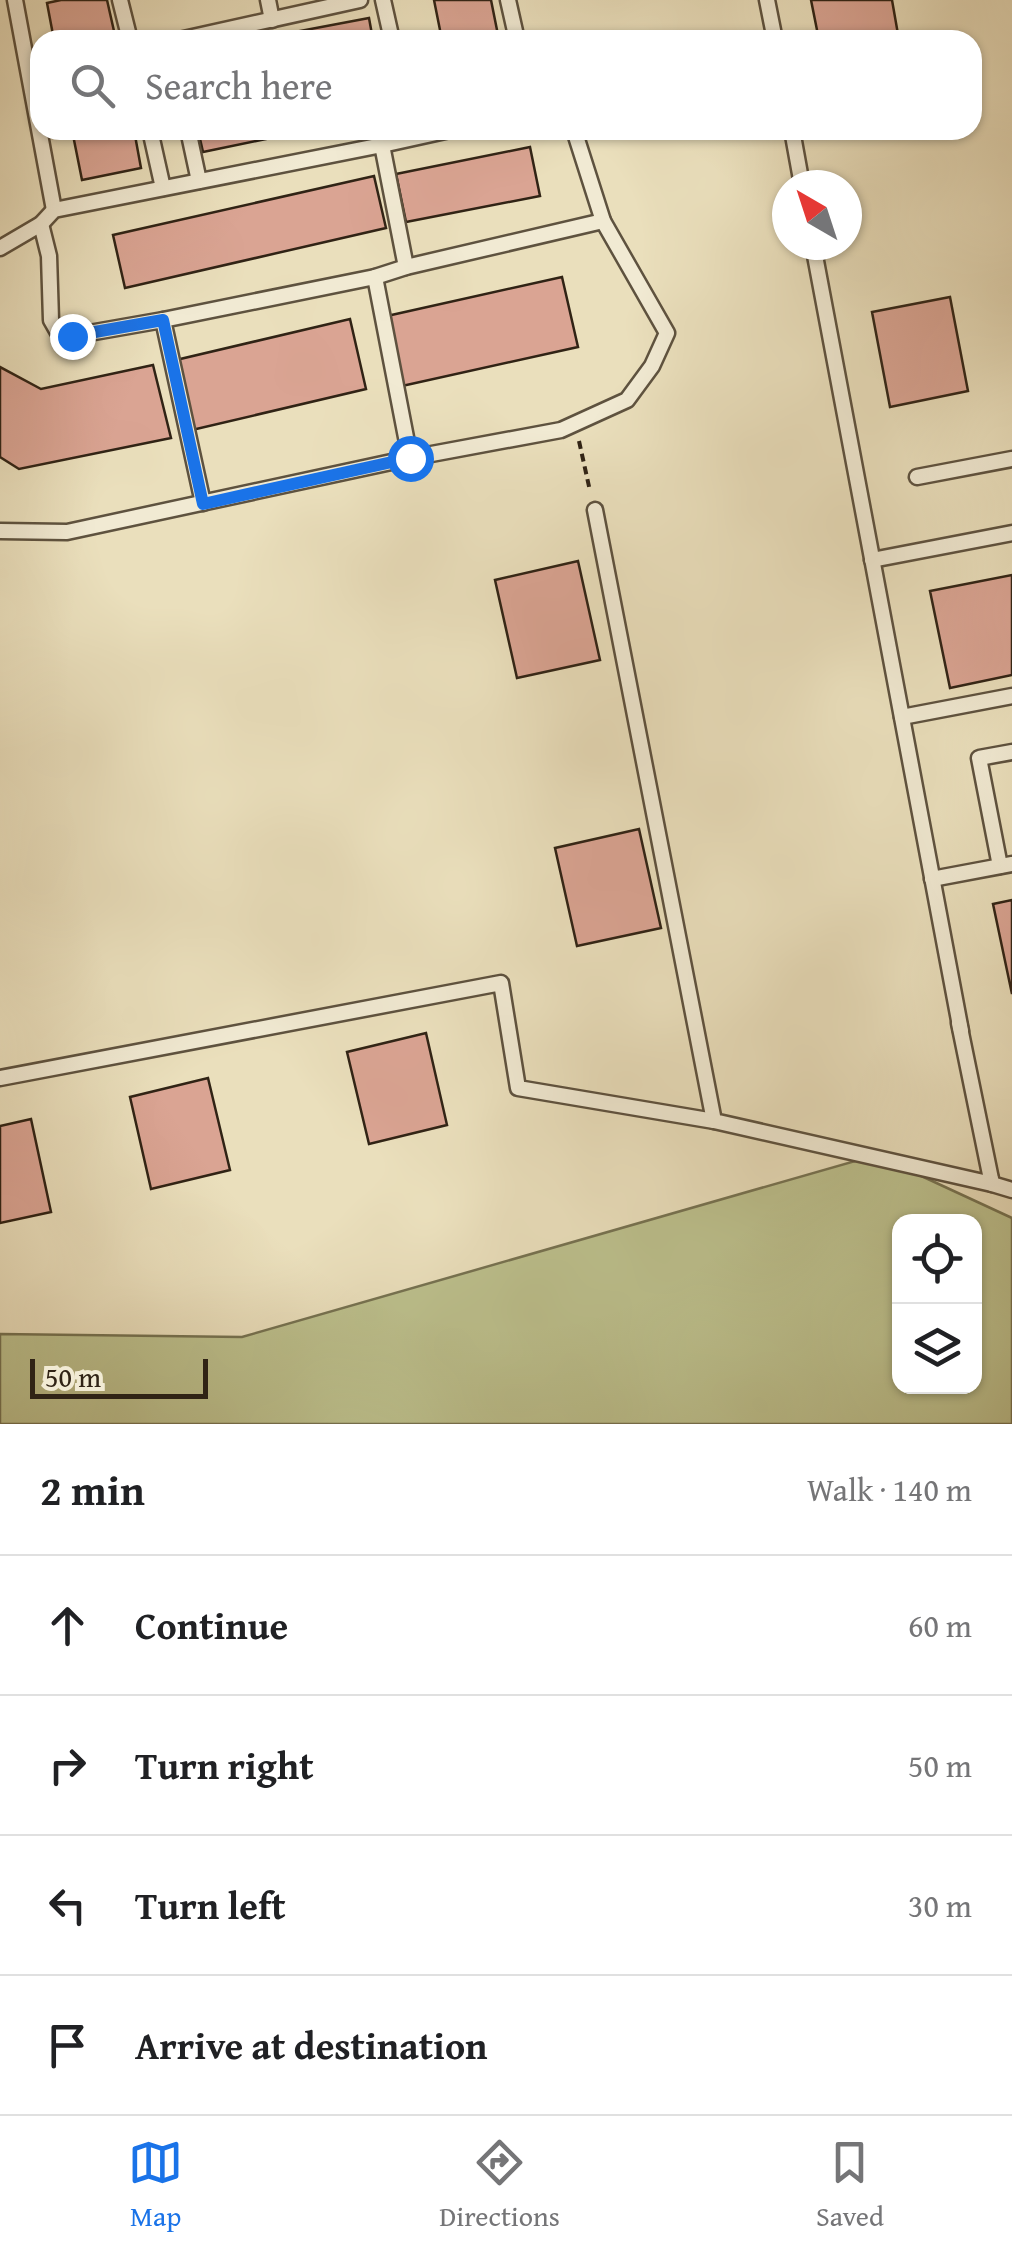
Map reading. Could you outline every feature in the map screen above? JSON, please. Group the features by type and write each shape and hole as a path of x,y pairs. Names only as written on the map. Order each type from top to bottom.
{"lane":[{"path":"15,0 30,81"},
{"path":"120,0 128,30"},
{"path":"268,0 272,20"},
{"path":"226,30 360,0"},
{"path":"383,0 390,30"},
{"path":"508,0 515,30"},
{"path":"768,0 773,30"},
{"path":"41,140 54,210"},
{"path":"152,140 163,188"},
{"path":"190,140 199,180"},
{"path":"0,248 41,224 54,210 396,140"},
{"path":"0,531 67,532 410,458 561,430 627,400 652,366 667,333 603,221 577,140"},
{"path":"794,140 799,170"},
{"path":"382,145 406,267"},
{"path":"41,224 50,256 51,320 59,334 72,336 376,277 603,221"},
{"path":"816,260 992,1184"},
{"path":"376,277 410,458"},
{"path":"163,320 203,504"},
{"path":"917,477 1012,459"},
{"path":"595,510 714,1121"},
{"path":"872,560 1012,534"},
{"path":"902,717 1012,696"},
{"path":"932,879 1006,865 980,758 1012,752"},
{"path":"0,1078 501,983 518,1088 714,1121 1012,1190"}],"path":[{"path":"575,424 595,510"}],"green space":[{"path":"876,1155 1012,1218 1012,1424 0,1424 0,1334 242,1337"}],"building":[{"path":"107,0 114,30 52,30 47,3"},
{"path":"434,0 491,0 497,30 440,30"},
{"path":"811,0 892,0 897,30 817,30"},
{"path":"369,18 371,30 305,30"},
{"path":"74,140 136,140 141,168 82,180"},
{"path":"200,140 261,140 203,152"},
{"path":"530,147 540,196 406,222 396,174"},
{"path":"374,176 386,228 125,288 113,235"},
{"path":"562,277 578,347 402,386 387,316"},
{"path":"950,297 968,391 890,407 872,312"},
{"path":"350,319 366,389 192,430 176,360"},
{"path":"153,365 171,438 19,469 0,457 0,367 41,389"},
{"path":"578,561 600,660 517,678 495,580"},
{"path":"1012,575 1012,675 950,688 930,591"},
{"path":"639,829 661,928 577,946 555,848"},
{"path":"1012,900 1012,994 993,904"},
{"path":"426,1033 447,1125 369,1144 347,1052"},
{"path":"208,1078 230,1170 151,1189 130,1097"},
{"path":"31,1119 51,1212 0,1223 0,1126"}],"route":[{"path":"72,336 163,320 203,504 410,458"}]}
